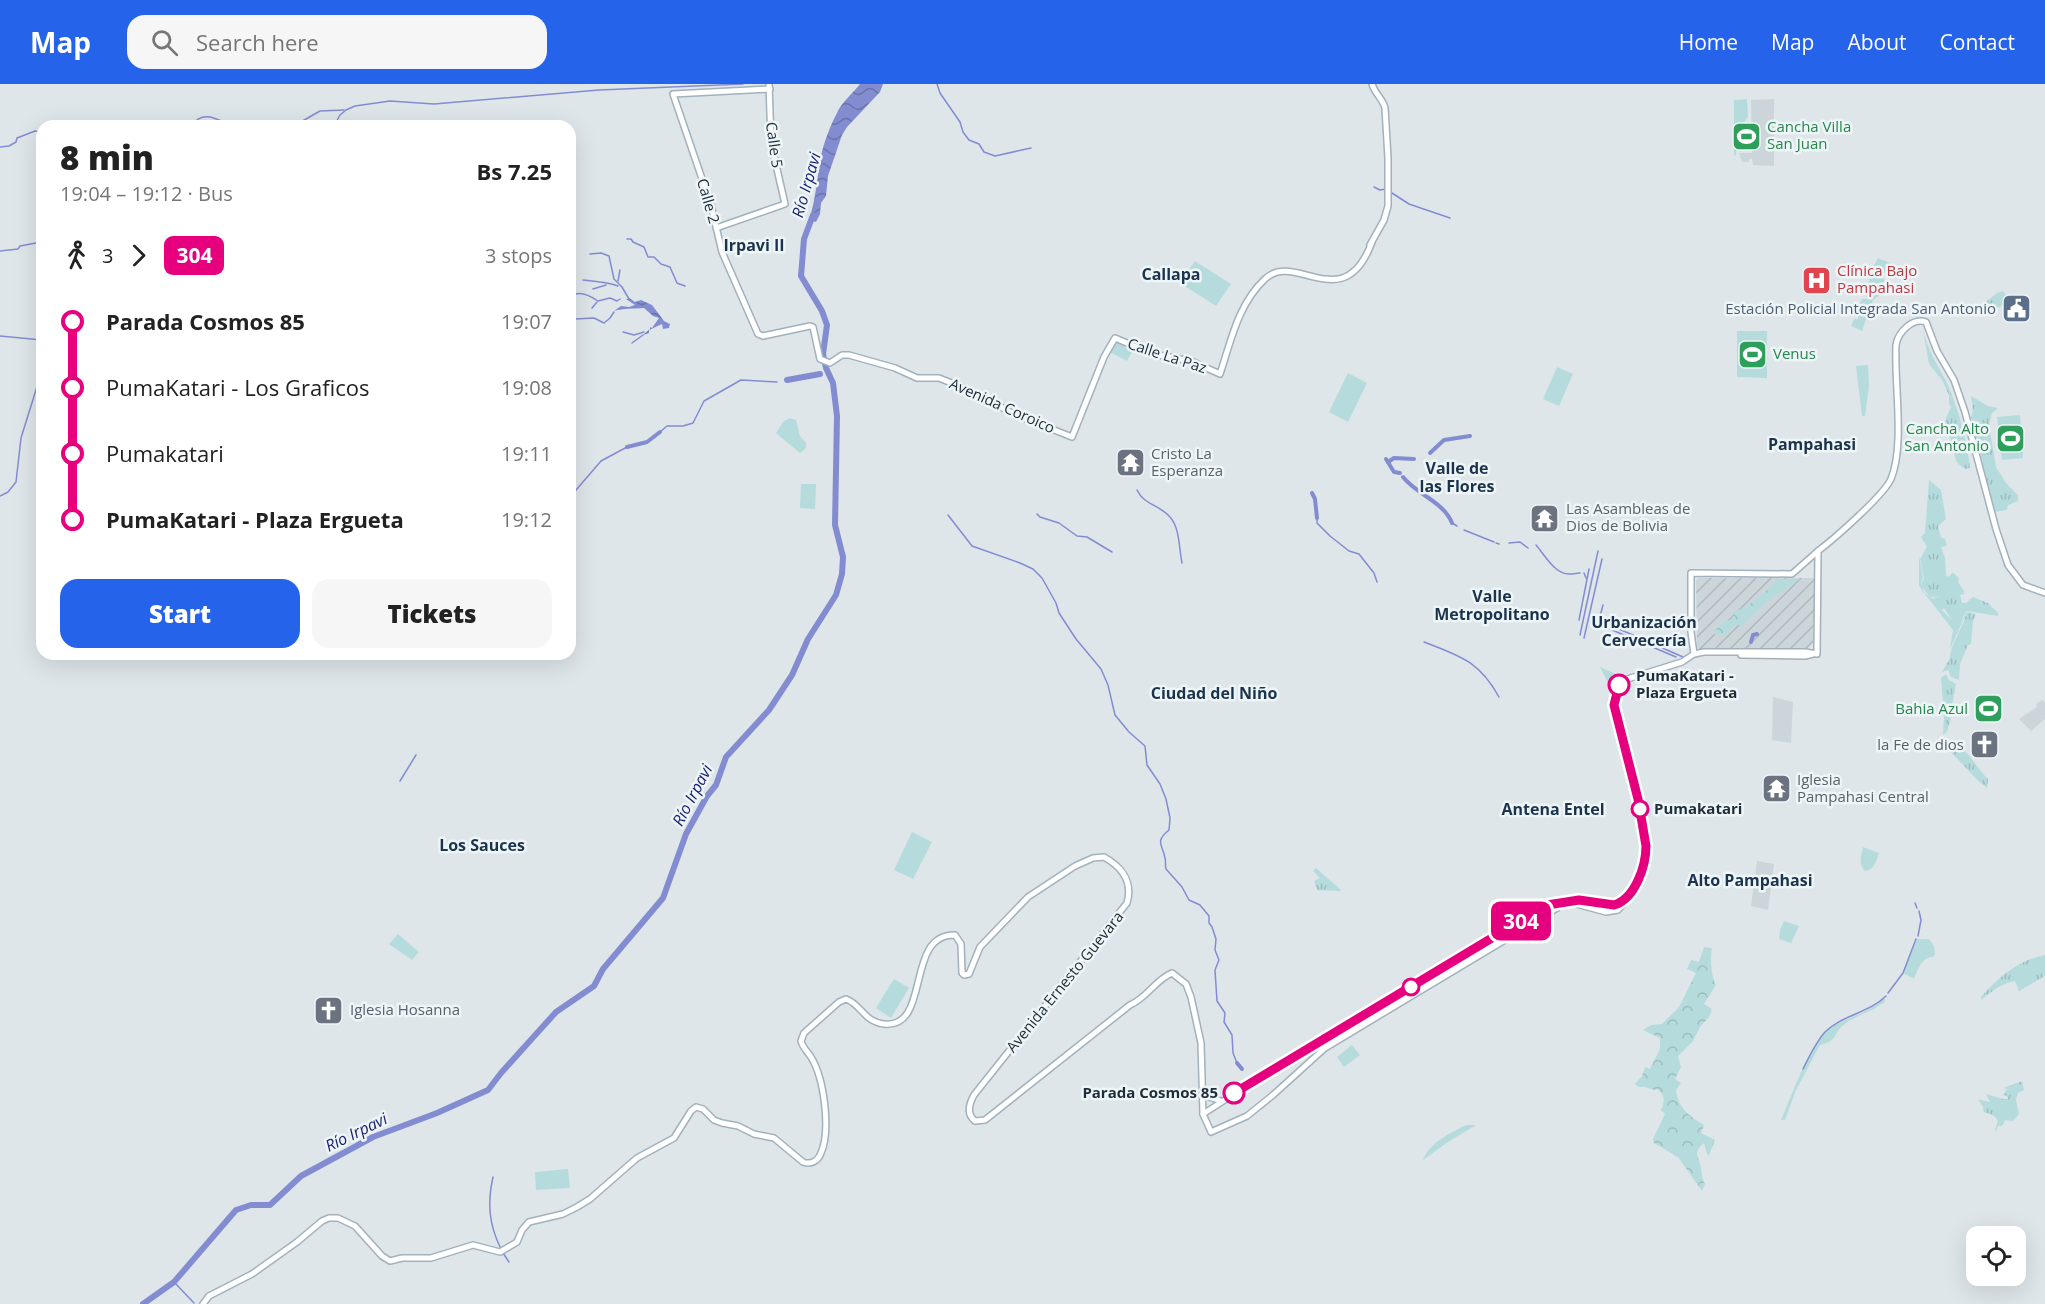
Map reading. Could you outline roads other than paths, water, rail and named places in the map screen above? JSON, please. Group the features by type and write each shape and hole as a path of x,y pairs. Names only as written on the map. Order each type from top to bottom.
{"main road":[{"name":"Calle La Paz","path":"1072,436 1104,357 1115,338 1153,354 1182,359 1220,374 1239,313 1265,279 1279,272 1316,278 1335,277 1350,270 1360,261 1387,213 1389,190 1385,108 1372,84"},
{"name":"Calle 2","path":"769,86 673,93 711,205 722,252 757,332 763,336 813,327 819,357 830,363"},
{"name":"Calle 5","path":"716,228 785,204 771,143 769,86"},
{"path":"1696,654 1691,632 1691,573 1791,574 1884,489 1892,475 1897,449 1895,373 1897,339 1905,329 1917,322 1924,321 1928,324 1937,351 1954,380 1965,412 1995,529 2008,565 2023,585 2045,593"},
{"name":"Avenida Coroico","path":"830,363 842,355 849,355 895,368 917,378 939,378 969,390 1017,415 1072,436"},
{"path":"1203,1114 1547,905 1569,902 1609,912 1620,909 1641,872 1646,854 1639,803 1614,705 1623,679 1682,662 1696,654 1805,656 1817,654 1818,551"},
{"name":"Avenida Ernesto Guevara","path":"203,1304 209,1296 252,1275 329,1218 338,1218 355,1226 382,1256 390,1261 402,1258 431,1258 473,1245 502,1251 517,1242 522,1230 529,1222 563,1214 577,1207 590,1199 637,1158 674,1138 696,1107 703,1109 714,1120 738,1126 754,1134 774,1138 807,1164 816,1161 825,1143 826,1113 814,1064 801,1041 804,1033 839,1002 846,999 852,1001 872,1020 886,1024 897,1023 904,1017 917,992 923,961 930,947 943,937 955,935 961,944 962,973 969,974 980,947 1028,897 1075,866 1099,856 1117,865 1125,876 1129,889 1127,903 974,1095 969,1113 971,1118 978,1122 985,1120 1130,1005 1137,1002 1160,980 1172,973 1186,984 1191,997 1201,1043 1203,1114 1211,1131 1253,1111 1325,1048 1548,914 1561,902"},
{"path":"1202,1090 1209,1097 1221,1101"}],"water":[{"name":"Río Irpavi","path":"860,84 883,84 880,92 842,135 828,176 826,196 821,203 820,214 816,222 809,220 821,156 832,123 844,102"},
{"path":"628,297 635,302 641,300 652,305 664,321 670,324 669,328 663,329 662,324 643,335 659,318 644,308 614,311 621,306 635,305 626,299"}],"waterway":[{"path":"337,120 346,110 355,106 390,101 434,104 599,90 743,84"},
{"path":"937,84 940,93 960,122 963,132 969,140 979,144 984,152 995,156 1031,148"},
{"path":"304,120 320,111 344,110"},
{"path":"197,120 205,117 220,120"},
{"path":"0,147 9,146 16,142 17,138 36,131"},
{"path":"1374,187 1380,190 1386,189"},
{"path":"1392,193 1409,204 1450,218"},
{"name":"Río Irpavi","path":"143,1304 174,1282 236,1210 251,1205 270,1205 301,1176 373,1137 437,1113 488,1090 556,1012 594,986 603,969 663,898 686,834 707,796 716,785 726,757 769,710 792,675 808,639 836,595 842,574 843,557 835,525 837,416 833,383 823,354 827,325 822,311 801,276 804,239 813,215"},
{"path":"627,239 644,247 648,257 654,257 661,264 670,267 677,283 685,286"},
{"path":"0,251 18,249 20,246 36,243"},
{"path":"590,254 601,253 609,256 614,279 629,299"},
{"path":"618,281 620,270"},
{"path":"583,280 618,286"},
{"path":"593,289 606,285"},
{"path":"576,294 584,294 598,301 610,298 617,301 620,299"},
{"path":"592,308 597,302"},
{"path":"576,319 594,318 604,323 614,312"},
{"path":"623,332 634,335 644,332"},
{"path":"632,343 643,335"},
{"path":"0,336 36,339"},
{"path":"787,380 820,374"},
{"path":"660,432 667,426 683,426 693,423 704,401 741,380 777,382"},
{"path":"0,496 8,492 16,482 21,438 36,390"},
{"path":"627,447 647,442 660,432"},
{"path":"1430,453 1444,440 1470,436"},
{"path":"576,490 601,461 627,447"},
{"path":"1388,462 1394,458 1414,459"},
{"path":"1386,459 1394,472 1400,473"},
{"path":"1403,477 1443,509 1452,523"},
{"path":"1137,490 1144,499 1170,517 1177,533 1182,563"},
{"path":"1312,493 1317,518"},
{"path":"1037,514 1059,523 1077,536 1087,537 1112,552"},
{"path":"948,515 972,546 1020,563 1033,569 1042,578 1059,613 1076,639 1101,669 1108,685 1115,715 1145,746 1147,765 1160,784 1170,818 1169,830 1161,841 1166,869 1182,887 1189,900 1200,905 1209,916 1209,923 1216,939 1215,950 1219,960 1215,970 1217,1001 1225,1013 1224,1022 1232,1035 1233,1053 1237,1063"},
{"path":"1317,518 1317,523 1330,536 1349,551 1359,554 1374,573 1377,582"},
{"path":"1452,523 1457,526"},
{"path":"1464,530 1494,542"},
{"path":"1509,543 1520,542 1528,548"},
{"path":"1536,545 1559,571 1570,574 1580,573"},
{"path":"1580,635 1598,551"},
{"path":"1584,638 1602,559"},
{"path":"1579,620 1589,569"},
{"path":"1584,573 1586,578"},
{"path":"1602,622 1599,620 1603,605"},
{"path":"1603,622 1683,657"},
{"path":"1598,624 1676,657"},
{"path":"1751,642 1753,635 1757,634"},
{"path":"1424,642 1468,661 1484,675 1499,697"},
{"path":"400,781 416,755"},
{"path":"1915,903 1917,908"},
{"path":"1918,936 1921,920 1919,911"},
{"path":"1888,993 1903,973 1916,939"},
{"path":"1803,1069 1825,1032 1886,996"},
{"path":"1237,1063 1242,1069"},
{"path":"493,1177 490,1214 501,1249"},
{"path":"503,1253 509,1262"},
{"path":"174,1282 194,1303"}],"place":[{"name":"Cancha Villa San Juan","path":"1746,136"},
{"name":"Clínica Bajo Pampahasi","path":"1816,280"},
{"name":"Estación Policial Integrada San Antonio","path":"2017,309"},
{"name":"Venus","path":"1752,354"},
{"name":"Cancha Alto San Antonio","path":"2010,438"},
{"name":"Cristo La Esperanza","path":"1130,463"},
{"name":"Las Asambleas de Dios de Bolivia","path":"1545,518"},
{"name":"PumaKatari - Plaza Ergueta","path":"1619,685"},
{"name":"Bahia Azul","path":"1989,709"},
{"name":"la Fe de dios","path":"1985,745"},
{"name":"Iglesia Pampahasi Central","path":"1776,789"},
{"name":"Pumakatari","path":"1640,809"},
{"name":"Iglesia Hosanna","path":"329,1010"},
{"name":"Parada Cosmos 85","path":"1234,1093"}],"district":[{"name":"Irpavi II","path":"754,245"},
{"name":"Callapa","path":"1171,274"},
{"name":"Pampahasi","path":"1812,444"},
{"name":"Valle de las Flores","path":"1457,477"},
{"name":"Valle Metropolitano","path":"1492,605"},
{"name":"Urbanización Cervecería","path":"1644,631"},
{"name":"Ciudad del Niño","path":"1214,693"},
{"name":"Antena Entel","path":"1553,809"},
{"name":"Los Sauces","path":"482,845"},
{"name":"Alto Pampahasi","path":"1750,880"}]}
